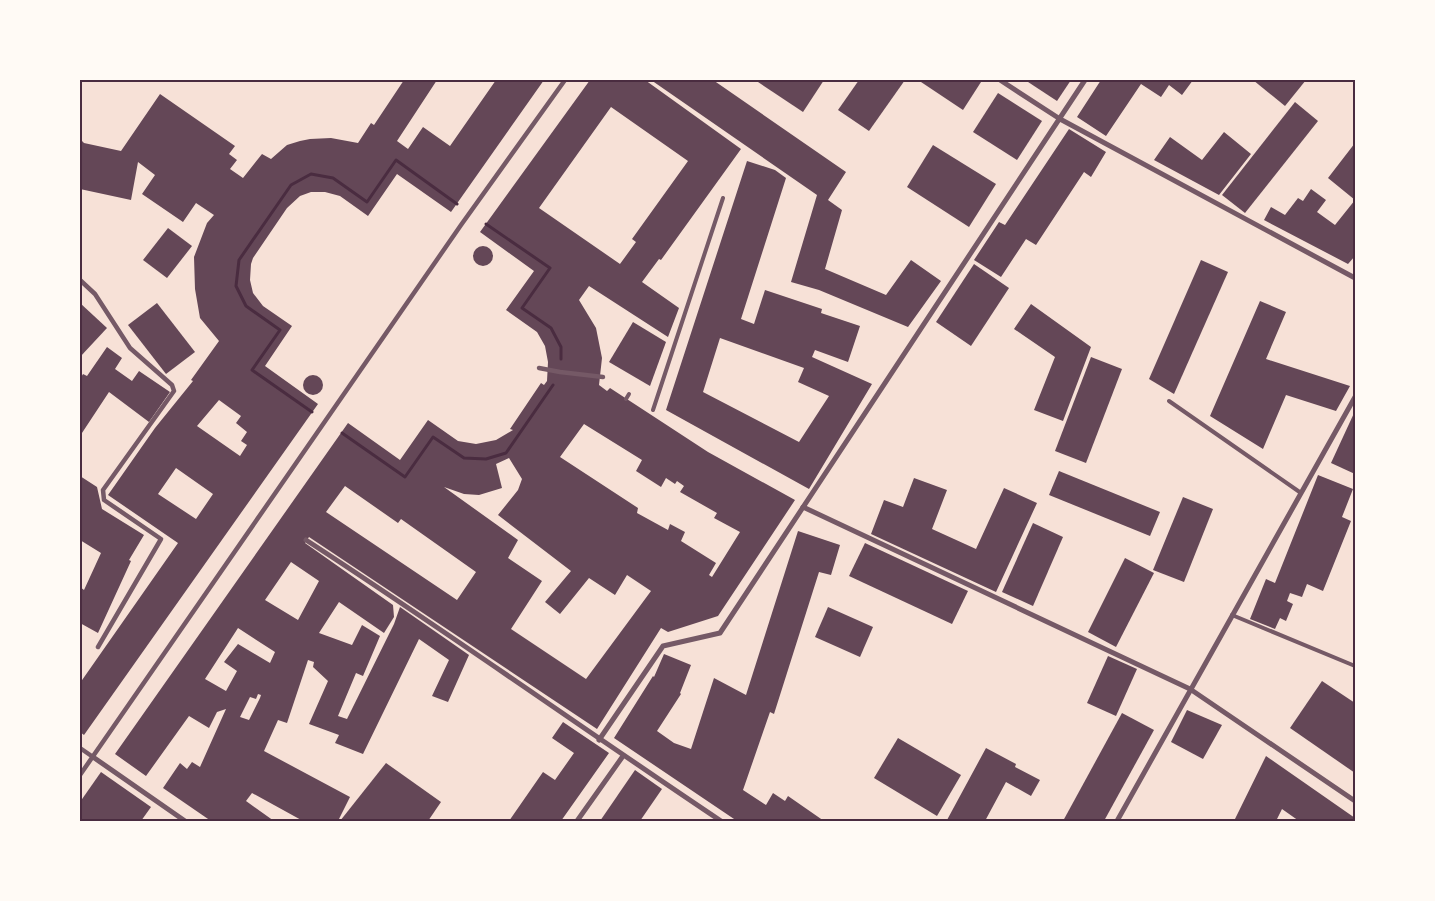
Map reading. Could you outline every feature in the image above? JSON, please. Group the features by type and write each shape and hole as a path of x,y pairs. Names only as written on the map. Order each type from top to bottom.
{"street":[{"path":"80,775 470,213 565,80"},
{"path":"1000,80 1060,119 1355,278"},
{"path":"599,740 663,646 720,634 1085,80"},
{"path":"80,280 95,294 130,348 172,385 174,391 103,490 104,500 161,539 98,647"},
{"path":"539,368 603,377"},
{"path":"1117,821 1355,397"},
{"path":"803,507 1190,690 1355,801"},
{"path":"306,540 399,601 599,740 721,821"},
{"path":"80,748 185,821"},
{"path":"577,821 623,756"}],"lane":[{"path":"653,410 723,198"},
{"path":"1169,400 1301,493"},
{"path":"1232,615 1355,666"}],"path":[{"path":"312,412 252,370 280,330 246,306 236,286 239,260 291,185 311,174 333,178 367,202 396,160 457,204"},
{"path":"342,433 405,477 433,437 464,458 486,459 506,452 560,376 561,347 552,328 522,308 550,268 486,224"}],"building":[{"path":"404,80 437,80 397,141 408,149 423,127 450,146 496,80 544,80 451,212 397,174 368,216 340,196 325,192 311,192 300,196 287,208 253,258 250,280 253,293 263,306 292,326 265,366 318,404 84,735 80,732 80,683 178,543 108,495 155,428 193,381 191,380 219,341 200,318 195,289 194,257 207,223 214,215 196,203 183,222 142,194 155,175 138,162 131,200 80,189 80,139 84,143 121,151 160,94 235,146 229,154 237,160 230,169 243,178 262,154 271,159 287,145 310,139 331,138 358,143 371,123 374,125","holes":["219,400 241,416 236,423 247,432 241,441 247,445 240,456 197,426","176,468 213,494 196,519 158,494"]},
{"path":"590,80 645,80 741,149 661,260 659,259 642,282 679,308 668,337 589,286 579,300 596,328 602,358 599,385 607,391 610,388 708,452 795,500 718,616 668,632 661,628 597,729 309,537 305,543 393,605 394,617 384,633 339,602 319,633 352,645 362,625 380,636 363,676 356,673 338,716 347,719 394,624 400,607 469,655 448,702 432,696 449,660 419,639 363,754 335,743 339,735 309,724 328,681 313,667 314,662 308,660 287,723 278,720 264,751 350,797 338,821 303,821 252,793 246,801 274,821 211,821 163,788 180,763 187,769 192,762 200,767 226,709 217,712 209,728 189,716 146,776 115,754 348,423 400,460 428,420 458,441 476,444 496,440 513,430 510,429 541,383 544,385 547,381 548,362 545,346 537,332 506,310 534,271 480,232","holes":["611,107 688,161 632,239 636,242 620,264 539,208","584,424 642,460 636,471 661,487 666,478 675,484 677,481 684,486 680,492 717,513 714,518 740,532 712,577 709,575 716,563 681,541 685,532 670,524 668,530 637,513 638,508 560,457","509,458 522,479 518,490 498,515 571,571 545,602 560,614 589,578 615,595 627,575 651,591 586,679 511,629 542,581 508,558 518,540 444,487 464,494 479,495 502,488 496,464","345,486 398,523 401,519 476,572 457,600 326,512","291,562 319,581 298,620 265,600","238,628 275,652 270,663 238,644 224,662 237,671 226,691 205,679","258,694 261,695 249,720 240,717 250,697 256,699"]},
{"path":"651,80 713,80 846,172 828,200 842,210 825,269 886,295 911,260 941,281 908,327 819,290 791,282 817,195"},
{"path":"755,80 824,80 803,112"},
{"path":"859,80 905,80 869,131 838,110"},
{"path":"918,80 978,80 981,82 963,110"},
{"path":"1025,80 1071,80 1057,101"},
{"path":"1101,80 1193,80 1182,95 1169,85 1161,97 1141,84 1106,136 1077,117"},
{"path":"1253,80 1306,80 1285,106"},
{"path":"998,93 1042,121 1017,160 973,132"},
{"path":"1295,102 1318,121 1245,213 1222,195"},
{"path":"1069,129 1106,152 1091,177 1084,172 1036,245 1026,239 1001,277 974,260 999,222 1005,225"},
{"path":"1224,132 1251,154 1219,195 1154,160 1170,137 1202,160"},
{"path":"1355,143 1355,200 1328,178"},
{"path":"933,145 996,184 969,227 907,187"},
{"path":"747,161 775,170 786,178 741,319 754,324 765,290 822,309 821,313 860,326 848,362 815,350 812,357 872,384 809,489 666,410","holes":["720,338 804,368 798,382 829,396 799,442 703,392"]},
{"path":"1311,189 1326,200 1317,212 1335,225 1355,200 1355,256 1348,264 1264,220 1271,207 1285,215 1298,198 1303,201"},
{"path":"168,228 192,246 167,278 143,260"},
{"path":"479,246 487,246 493,252 493,260 487,266 479,266 473,260 473,252"},
{"path":"1201,260 1228,272 1174,394 1149,379"},
{"path":"974,264 1009,288 971,346 936,322"},
{"path":"1260,301 1286,312 1266,359 1350,386 1336,411 1286,395 1263,449 1210,416"},
{"path":"80,303 107,328 80,357"},
{"path":"157,303 195,352 166,374 128,325"},
{"path":"1031,304 1091,347 1063,421 1034,410 1055,357 1014,329"},
{"path":"633,322 666,342 650,386 609,362"},
{"path":"107,347 122,358 115,369 132,381 139,371 170,392 149,422 109,392 80,436 80,379 83,374 87,376"},
{"path":"1091,357 1122,369 1086,463 1055,451"},
{"path":"309,375 317,375 323,381 323,389 317,395 309,395 303,389 303,381"},
{"path":"1355,411 1355,474 1331,463"},
{"path":"1059,471 1160,512 1150,536 1049,495"},
{"path":"1318,475 1353,489 1342,517 1351,521 1323,591 1307,584 1302,597 1290,593 1287,601 1293,604 1286,621 1280,618 1275,629 1250,619 1266,579 1275,583"},
{"path":"80,476 97,487 102,509 144,535 129,560 131,561 98,633 80,623 80,587 84,590 101,553 80,540"},
{"path":"914,478 947,490 932,529 976,549 1004,488 1037,503 996,592 871,534 884,500 903,507"},
{"path":"1183,497 1213,509 1184,582 1153,570"},
{"path":"1033,523 1063,537 1033,606 1002,592"},
{"path":"798,531 840,545 831,575 819,572 774,714 770,712 743,790 766,805 773,793 785,801 788,796 824,821 737,821 614,738 654,677 664,654 691,665 681,694 657,731 674,743 691,749 714,678 746,695"},
{"path":"865,543 968,591 952,624 849,576"},
{"path":"1125,558 1154,573 1116,647 1088,632"},
{"path":"828,607 873,627 860,657 815,637"},
{"path":"1108,656 1137,669 1116,716 1087,703"},
{"path":"1322,681 1355,703 1355,773 1290,728"},
{"path":"1187,710 1222,725 1203,759 1171,742"},
{"path":"1122,713 1154,730 1104,821 1063,821"},
{"path":"563,722 609,753 561,821 509,821 543,772 555,780 574,753 552,738"},
{"path":"898,738 961,775 937,816 874,778"},
{"path":"986,748 1016,764 1015,767 1040,780 1031,796 1006,782 985,821 947,820"},
{"path":"1266,756 1355,818 1355,821 1299,821 1282,809 1276,821 1234,821"},
{"path":"386,763 441,802 428,821 340,821"},
{"path":"635,770 662,789 640,821 600,821"},
{"path":"101,772 151,807 141,821 80,821 80,802"}]}
